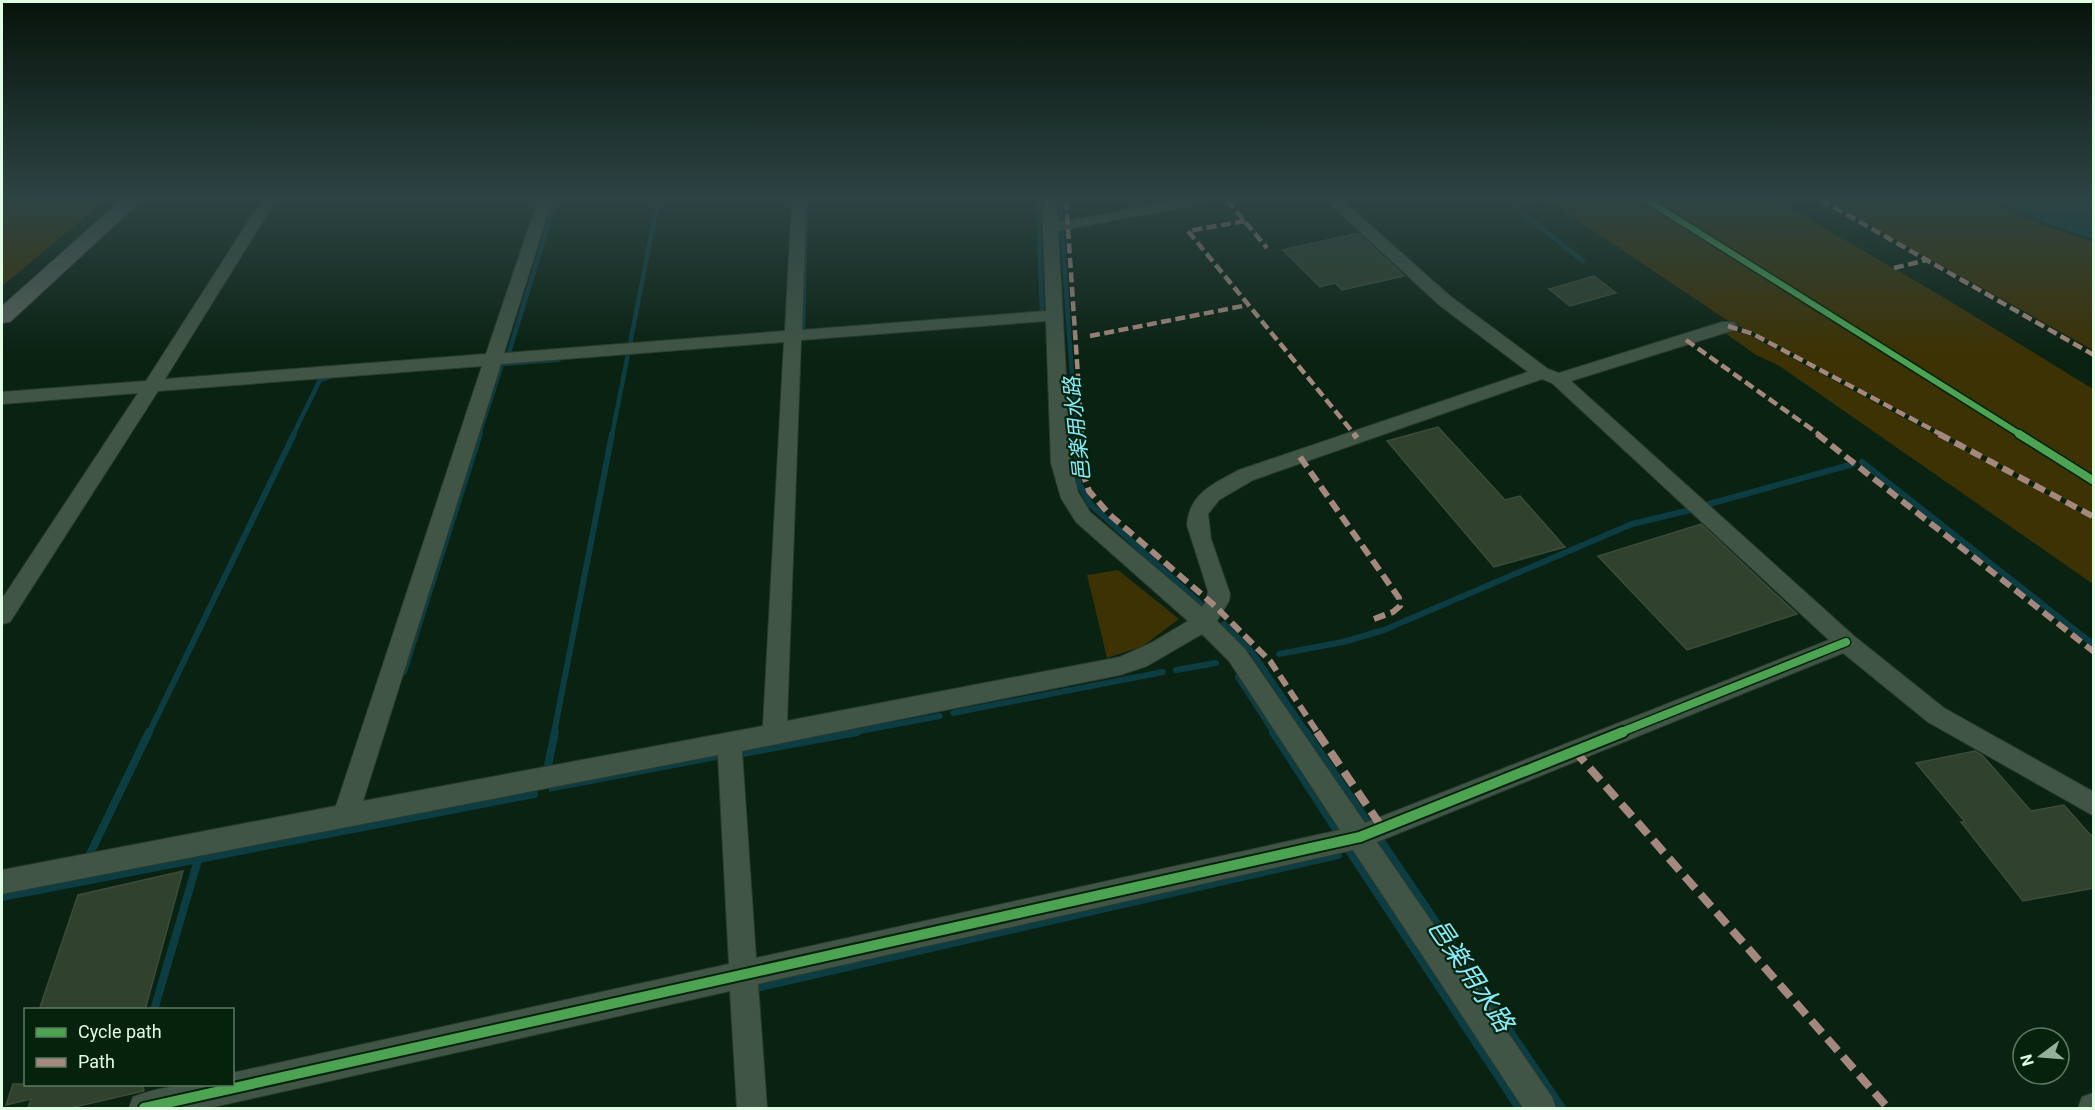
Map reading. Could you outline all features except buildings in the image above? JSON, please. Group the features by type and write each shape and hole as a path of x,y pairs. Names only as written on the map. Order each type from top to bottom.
{"main road":[{"path":"2,317 74,252"}],"street":[{"path":"2,616 236,252"},
{"path":"346,814 529,252"},
{"path":"775,734 797,252"},
{"path":"1057,252 1054,315 1061,463 1063,479 1072,503 1097,530 1203,621 1237,656 1541,1108"},
{"path":"1390,252 1444,300 1550,376 1846,642 1936,715 2094,805"},
{"path":"2,398 1054,315"},
{"path":"2,882 346,814 729,743 1135,662 1203,621 1219,599 1219,589 1200,539 1197,515 1200,506 1219,488 1246,475 1550,376 1728,326"},
{"path":"144,1108 1360,837 1846,642"},
{"path":"729,743 752,1108"}],"shaded area":[{"path":"2,252 43,252 2,286"},
{"path":"1625,252 1723,252 2093,484 2093,514 1755,333 1731,323"},
{"path":"1733,252 1865,252 2093,389 2093,478"},
{"path":"1917,252 2093,252 2093,350"},
{"path":"1732,330 1751,336 2093,519 2093,584 1778,365 1756,355 1725,333"},
{"path":"1118,570 1179,619 1143,646 1107,658 1087,575"}],"water":[{"path":"717,754 717,760 549,792 549,788"}],"waterway":[{"path":"509,352 540,252"},
{"path":"630,344 648,252"},
{"path":"803,329 805,252"},
{"path":"1040,252 1042,312"},
{"name":"邑楽用水路","path":"1064,252 1076,435"},
{"path":"1571,252 1583,261"},
{"path":"612,435 628,354"},
{"path":"479,435 502,364 558,360"},
{"path":"293,435 320,380 329,377"},
{"path":"149,733 294,434"},
{"path":"404,672 480,434"},
{"path":"554,733 612,434"},
{"name":"邑楽用水路","path":"1076,434 1079,484 1090,504 1203,606"},
{"path":"1862,462 2094,645"},
{"path":"1709,504 1853,464"},
{"path":"1279,654 1343,642 1384,630 1632,524 1690,510"},
{"name":"邑楽用水路","path":"1224,624 1252,652 1307,733"},
{"path":"1176,670 1216,663"},
{"path":"953,713 1163,672"},
{"path":"1238,677 1274,733"},
{"path":"849,733 940,716"},
{"path":"88,858 149,732"},
{"path":"548,765 555,732"},
{"path":"743,753 857,732"},
{"path":"1273,732 1341,837"},
{"name":"邑楽用水路","path":"1306,732 1367,821"},
{"path":"2,897 534,794"},
{"name":"邑楽用水路","path":"1381,841 1562,1108"},
{"path":"1346,846 1519,1108"},
{"path":"761,987 1338,855"},
{"path":"155,1008 198,860"}],"marked path":[{"path":"1070,252 1085,479 1089,491 1109,514 1215,606 1270,661 1383,829"},
{"path":"1205,252 1357,438"},
{"path":"1912,252 2094,355"},
{"path":"1894,268 1927,260"},
{"path":"1090,336 1248,305"},
{"path":"1728,326 1753,334 2094,517"},
{"path":"1686,340 1843,452 2094,652"},
{"path":"1300,457 1399,598 1400,606 1393,612 1374,619"},
{"path":"1574,750 1888,1108"}],"cycle path":[{"path":"1729,252 2094,481"},
{"path":"144,1108 1360,837 1846,642"}]}
